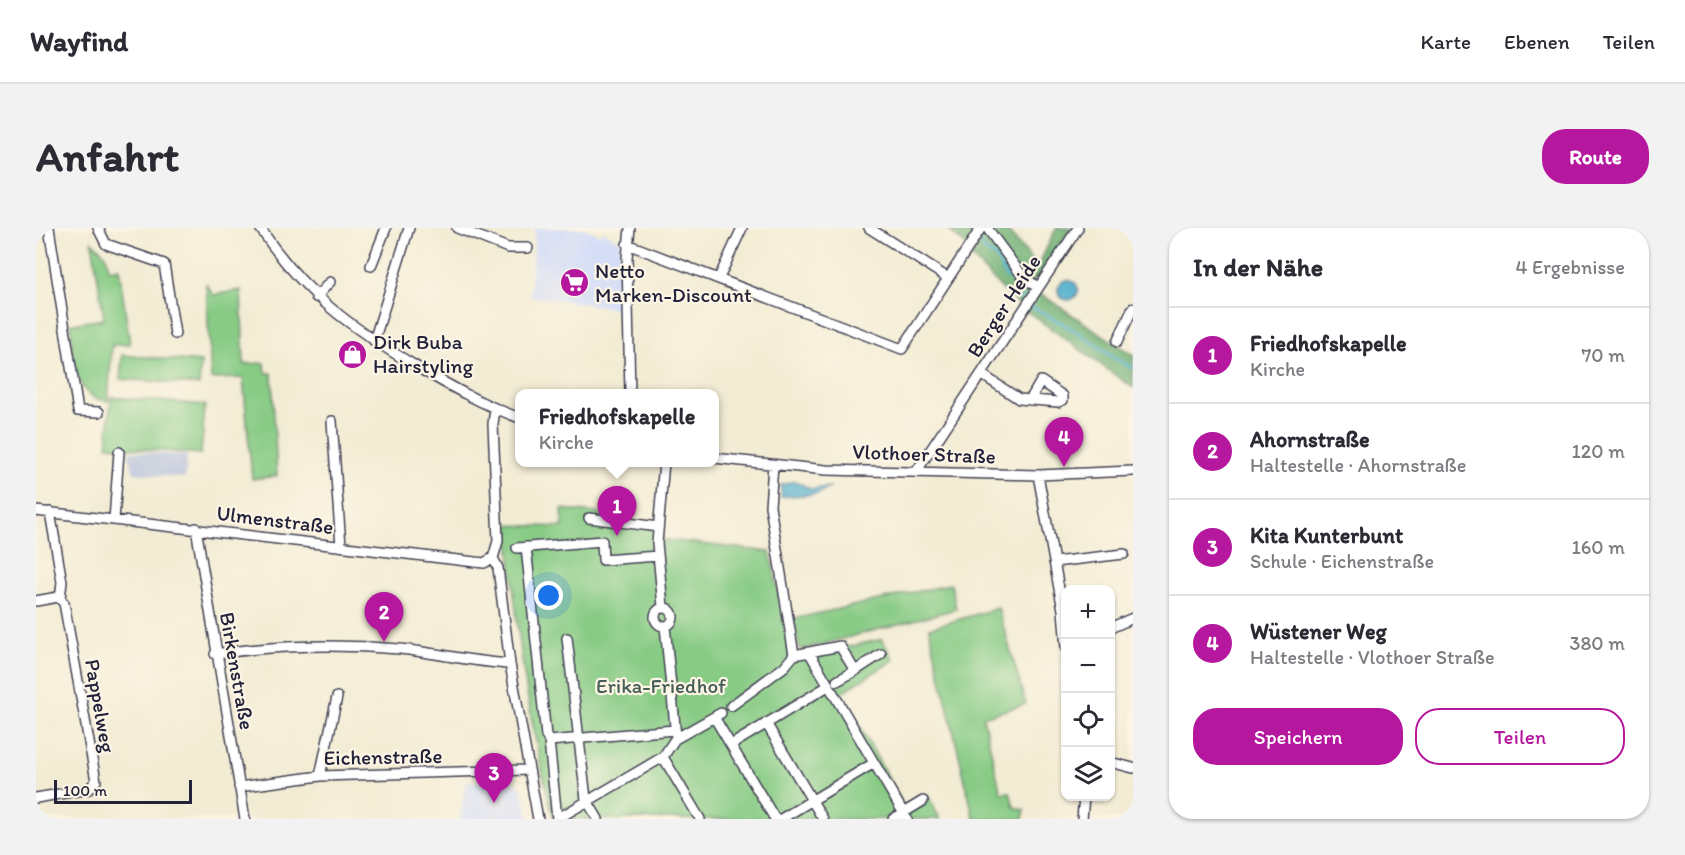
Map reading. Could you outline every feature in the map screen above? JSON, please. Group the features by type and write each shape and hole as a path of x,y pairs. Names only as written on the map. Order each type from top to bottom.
{"street":[{"path":"49,228 78,411 99,412"},
{"path":"98,228 106,244 164,264 175,334"},
{"path":"261,228 316,297 348,324 495,409 515,416"},
{"path":"371,266 386,228"},
{"path":"374,341 409,228"},
{"path":"457,228 508,248 528,248"},
{"path":"630,228 627,244 630,389"},
{"path":"719,278 742,228"},
{"path":"869,228 948,278"},
{"path":"627,244 902,349 981,228"},
{"path":"987,228 1021,274 1037,287"},
{"name":"Berger Heide","path":"916,472 1078,228"},
{"path":"316,297 330,282"},
{"path":"1118,342 1133,308"},
{"name":"Berger Heide","path":"981,374 1014,397 1030,399"},
{"path":"495,409 493,424 498,540 493,558 498,568 510,664 527,770 538,819"},
{"path":"332,422 341,546"},
{"path":"114,520 119,452"},
{"name":"Vlothoer Straße","path":"719,459 773,465 916,472 1038,475 1132,470"},
{"path":"773,465 770,506 794,655"},
{"path":"658,556 603,560 602,540 522,548 546,736 549,741 557,819 663,757 675,734 665,626 672,621 673,616 668,608 663,607 658,556 658,527 664,467"},
{"path":"1038,475 1061,608"},
{"name":"Ulmenstraße","path":"36,511 484,563 493,558"},
{"path":"36,601 60,598 62,582 50,512"},
{"path":"589,518 658,527"},
{"name":"Birkenstraße","path":"196,528 245,819"},
{"path":"1054,562 1124,554"},
{"name":"Pappelweg","path":"36,798 89,789 96,781 64,603 60,598"},
{"path":"1115,626 1133,618"},
{"path":"567,638 577,738 588,802 598,819"},
{"path":"216,654 285,647 343,646 401,649 510,664"},
{"path":"731,706 784,667 794,655 840,646 855,670"},
{"path":"809,652 833,684 874,764 906,816"},
{"path":"731,745 881,654"},
{"path":"320,776 337,697"},
{"path":"549,741 675,734 718,715 731,745 775,819"},
{"path":"766,723 824,819"},
{"path":"663,757 700,819"},
{"path":"1115,763 1133,768"},
{"path":"781,819 874,764"},
{"name":"Eichenstraße","path":"239,787 320,776 527,770"},
{"path":"893,819 906,816 923,801"},
{"path":"1082,819 1084,801"}],"shaded area":[{"path":"535,228 584,228 601,235 603,231 620,241 620,309 530,296"},
{"path":"128,451 187,455 185,478 134,473"},
{"path":"513,781 522,788 529,819 460,819 466,782"}],"green space":[{"path":"946,228 1005,228 1038,266 1056,228 1072,228 1030,287 1133,355 1133,388 1018,305 970,256 972,251"},
{"path":"92,241 106,255 109,270 119,268 130,344 112,345 108,401 96,398 80,383 72,348 70,324 104,319"},
{"path":"206,283 213,295 241,290 244,364 265,363 266,373 272,373 277,476 252,479 243,378 211,379"},
{"path":"122,355 201,362 199,385 120,379"},
{"path":"111,397 205,405 201,454 107,446"},
{"name":"Erika-Friedhof","path":"562,509 620,516 627,526 653,529 659,539 770,552 791,660 882,639 894,660 841,693 904,806 927,794 940,819 554,819 537,747 524,674 514,599 508,525 563,527"},
{"path":"951,584 956,609 800,650 793,619"},
{"path":"998,608 1026,704 983,717 1001,793 1010,792 1014,807 1025,810 1023,819 974,819 929,628"}],"water":[{"path":"1064,280 1072,280 1078,286 1078,294 1072,300 1064,300 1058,294 1058,286"},
{"path":"795,481 811,489 831,487 818,494 781,497 781,485"}],"waterway":[{"path":"981,244 985,251 996,257 1005,276 1013,281 1023,301"},
{"path":"1030,306 1076,331 1133,368"}],"place":[{"name":"Netto Marken-Discount","path":"574,283"},
{"name":"Dirk Buba Hairstyling","path":"352,354"},
{"name":"Wüstener Weg","path":"1064,467"},
{"name":"Friedhofskapelle","path":"617,536"},
{"name":"Ahornstraße","path":"384,642"},
{"name":"Kita Kunterbunt","path":"494,803"}]}
